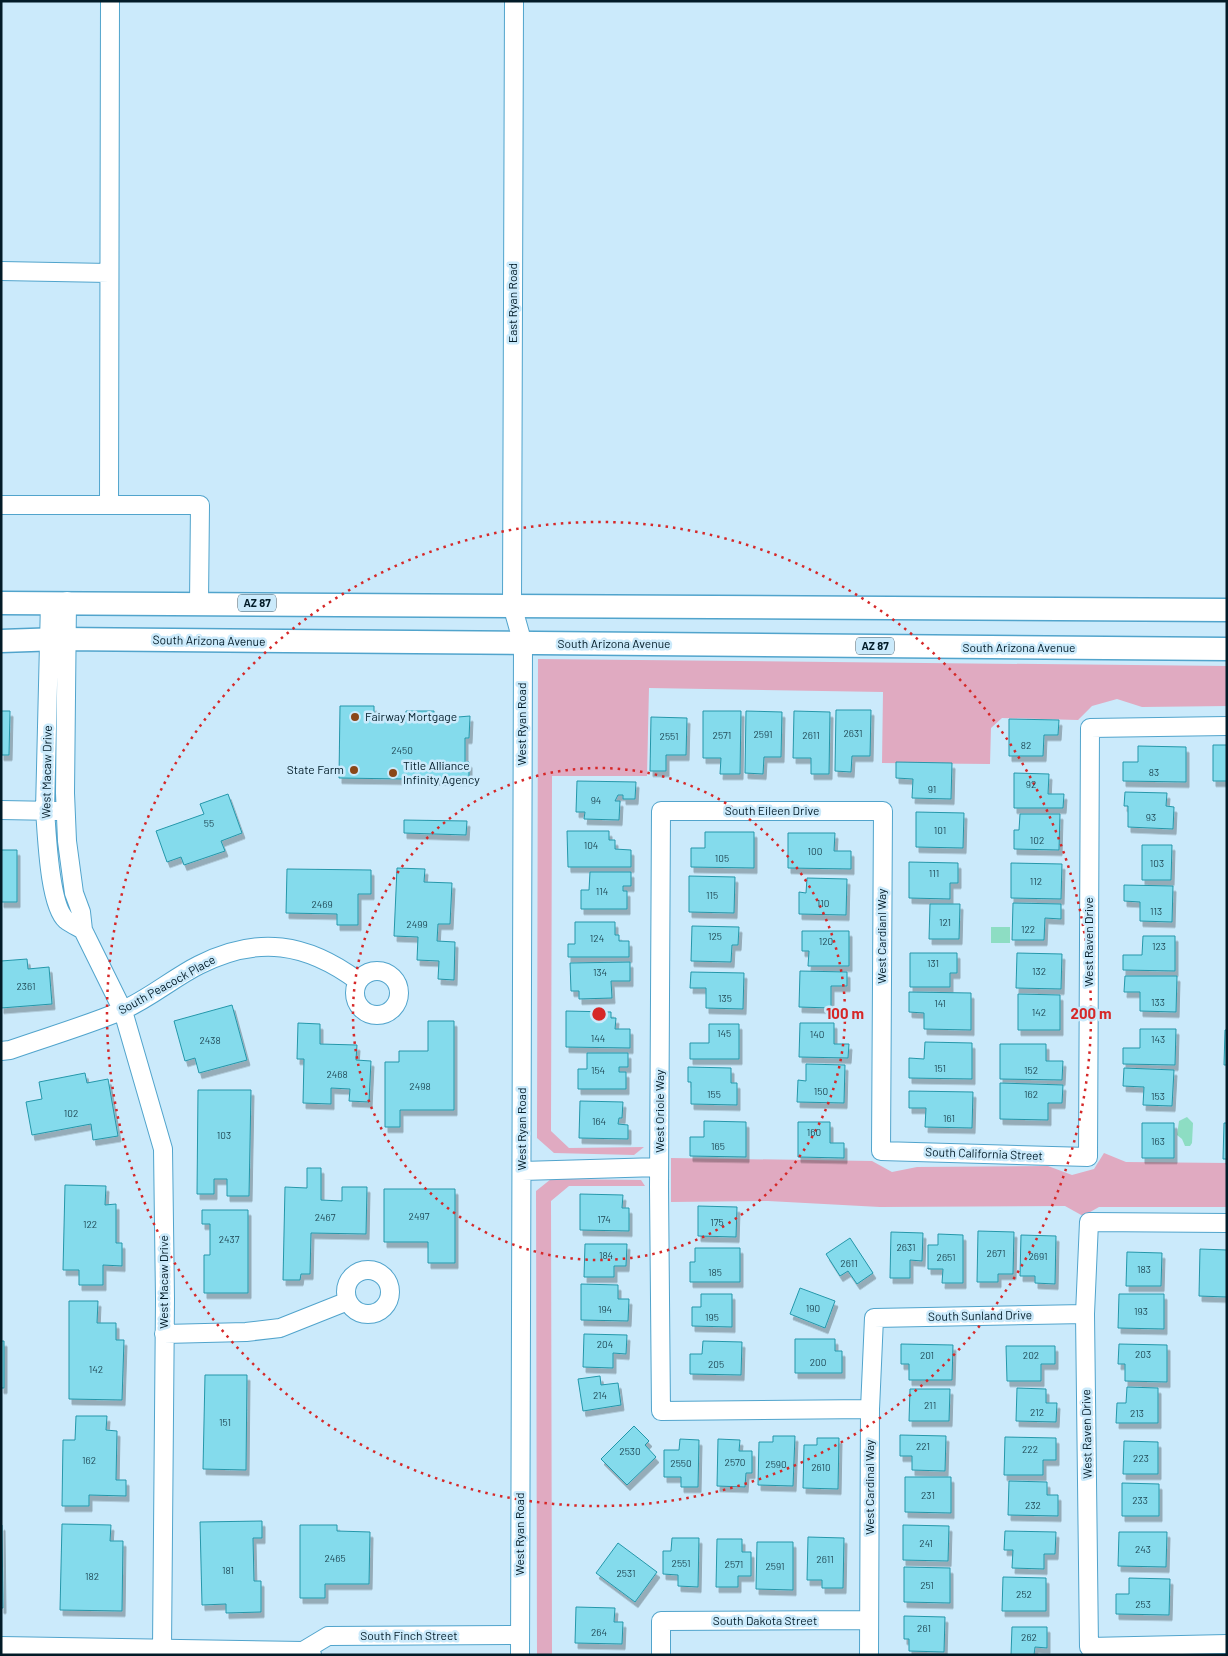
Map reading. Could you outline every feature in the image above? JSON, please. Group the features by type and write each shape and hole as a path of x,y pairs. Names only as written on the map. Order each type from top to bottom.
{"main road":[{"name":"AZ 87","path":"1,603 1227,610"},
{"name":"South Arizona Avenue","path":"1,640 1227,649"}],"street":[{"path":"109,505 110,1"},
{"name":"East Ryan Road","path":"512,605 514,1"},
{"path":"1,271 110,273"},
{"path":"1,505 200,505 199,603"},
{"name":"West Macaw Drive","path":"58,602 58,639 66,721 66,841 74,893 81,912 83,930 122,1011 163,1149 162,1649"},
{"name":"West Ryan Road","path":"512,605 522,644 520,1655"},
{"name":"West Macaw Drive","path":"58,639 48,721 46,810 51,878 58,904 65,919 83,930"},
{"path":"48,721 66,721"},
{"name":"West Raven Drive","path":"1088,1157 1090,728 1227,726"},
{"path":"1,810 65,812"},
{"name":"South Eileen Drive","path":"661,811 883,811"},
{"name":"West Oriole Way","path":"661,811 659,1167 661,1411 870,1409"},
{"name":"West Cardianl Way","path":"881,1151 883,811"},
{"name":"South Peacock Place","path":"1,1051 10,1050 122,1011 199,965 224,954 253,946 287,946 316,955 341,968 358,982"},
{"name":"South California Street","path":"881,1151 1088,1157"},
{"path":"522,1170 659,1167"},
{"name":"West Raven Drive","path":"1227,1223 1089,1222 1086,1314 1090,1647 1227,1644"},
{"path":"164,1334 246,1332 280,1328 348,1301"},
{"name":"South Sunland Drive","path":"874,1318 1086,1314"},
{"name":"West Cardinal Way","path":"869,1655 870,1409 874,1318"},
{"name":"South Dakota Street","path":"660,1655 661,1621 869,1620"},
{"name":"South Finch Street","path":"1,1646 307,1653 328,1636 520,1635"}],"shaded area":[{"path":"538,659 1227,666 1227,706 1142,707 1117,699 1092,706 1078,720 1002,718 991,728 990,764 882,763 883,692 649,688 647,776 552,776 551,1131 569,1148 644,1147 634,1155 554,1153 537,1138"},
{"path":"991,927 1010,927 1010,943 991,943"},
{"path":"1187,1117 1193,1123 1192,1143 1190,1146 1185,1146 1182,1139 1177,1135 1179,1121"},
{"path":"1104,1153 1126,1162 1227,1163 1227,1207 1099,1207 1083,1216 1065,1206 880,1207 768,1201 671,1202 671,1158 872,1161 892,1172 917,1167 1048,1166 1072,1175 1094,1169"},
{"path":"551,1179 641,1180 645,1186 569,1186 551,1201 552,1655 537,1655 536,1191"}],"building":[{"path":"340,706 374,706 374,716 406,717 406,711 434,711 434,719 470,716 469,738 465,738 465,762 469,762 469,780 339,778"},
{"path":"836,710 871,710 870,756 852,756 851,772 835,771"},
{"path":"1,711 10,711 9,755 1,755"},
{"path":"703,711 741,711 740,774 720,774 721,758 703,758"},
{"path":"746,711 782,712 781,757 764,757 763,774 745,773"},
{"path":"794,711 830,712 829,774 811,774 811,758 793,758"},
{"path":"651,717 687,718 686,755 666,755 666,771 650,771"},
{"path":"1009,719 1059,720 1058,735 1044,735 1043,756 1009,756"},
{"path":"1213,745 1227,745 1227,781 1213,781"},
{"path":"1138,746 1186,747 1186,782 1123,781 1123,762 1138,762"},
{"path":"896,762 952,763 951,799 912,798 913,779 896,778"},
{"path":"1014,773 1049,774 1048,794 1064,794 1063,808 1014,808"},
{"path":"577,781 636,782 635,799 623,799 623,795 618,795 615,801 620,801 619,820 584,819 585,812 576,812"},
{"path":"1125,792 1167,793 1166,806 1174,807 1173,829 1128,827 1128,806 1124,806"},
{"path":"228,794 242,833 221,841 225,851 184,865 181,857 167,862 156,831 204,814 200,804"},
{"path":"916,812 964,813 963,848 916,847"},
{"path":"1020,814 1060,814 1059,850 1014,849 1014,830 1019,830"},
{"path":"404,820 467,821 466,835 404,833"},
{"path":"567,831 609,831 609,840 615,840 615,849 631,850 631,867 568,867"},
{"path":"705,832 754,832 754,868 691,867 691,848 705,848"},
{"path":"788,833 835,833 834,851 851,851 851,869 788,868"},
{"path":"1142,845 1172,845 1171,880 1142,880"},
{"path":"1,850 17,850 17,902 1,902"},
{"path":"909,862 958,863 958,883 950,883 950,899 909,898"},
{"path":"1011,863 1062,864 1061,899 1011,898"},
{"path":"397,868 425,869 424,882 452,883 450,924 438,924 437,941 455,942 454,980 438,979 439,961 417,960 418,937 394,936"},
{"path":"287,869 371,870 371,894 358,894 358,925 337,925 337,914 286,913"},
{"path":"590,872 631,872 631,886 623,886 623,891 627,891 627,909 581,909 581,890 589,890"},
{"path":"689,876 735,877 734,913 689,912"},
{"path":"807,878 847,879 846,915 799,914 799,892 806,893"},
{"path":"1124,885 1173,886 1172,922 1140,921 1140,902 1124,901"},
{"path":"1013,903 1061,904 1061,919 1045,918 1044,940 1012,940"},
{"path":"930,904 960,904 959,939 929,939"},
{"path":"575,922 615,922 615,935 619,935 619,941 629,941 629,957 568,957 568,944 575,944"},
{"path":"692,926 739,927 738,945 732,945 731,962 691,961"},
{"path":"802,931 849,931 849,966 808,966 809,951 802,951"},
{"path":"1143,936 1175,936 1175,971 1123,970 1123,955 1142,955"},
{"path":"910,953 957,953 957,973 950,973 950,987 910,987"},
{"path":"1017,953 1062,954 1061,989 1016,988"},
{"path":"27,959 28,969 49,967 52,1004 1,1008 1,961"},
{"path":"630,962 630,981 611,981 612,998 579,999 579,991 571,991 570,963"},
{"path":"800,971 847,972 847,986 831,986 831,1008 799,1007"},
{"path":"691,972 744,973 743,1009 706,1008 706,988 690,988"},
{"path":"1125,976 1177,976 1176,1012 1140,1011 1140,992 1124,992"},
{"path":"909,992 971,993 971,1030 924,1029 924,1013 909,1012"},
{"path":"1018,994 1060,995 1060,1030 1018,1030"},
{"path":"232,1005 247,1060 199,1073 195,1058 185,1061 174,1021"},
{"path":"566,1011 611,1012 611,1018 616,1018 615,1029 630,1029 630,1048 566,1047"},
{"path":"428,1021 454,1021 454,1110 400,1110 400,1127 385,1127 385,1062 399,1062 399,1051 428,1051"},
{"path":"298,1023 320,1024 320,1044 357,1045 356,1060 371,1061 369,1102 349,1101 350,1089 331,1088 331,1104 303,1103 304,1059 297,1059"},
{"path":"800,1023 834,1023 834,1044 849,1044 848,1058 799,1057"},
{"path":"709,1024 739,1024 739,1059 690,1059 690,1043 709,1043"},
{"path":"1140,1029 1176,1029 1175,1065 1123,1064 1123,1048 1140,1048"},
{"path":"1225,1030 1227,1030 1227,1065 1224,1065"},
{"path":"925,1042 972,1043 972,1079 909,1078 909,1058 924,1059"},
{"path":"1000,1044 1046,1044 1046,1061 1063,1061 1062,1080 1000,1079"},
{"path":"587,1053 628,1053 628,1067 619,1067 619,1072 626,1072 626,1089 578,1089 578,1069 587,1069"},
{"path":"806,1064 845,1065 844,1103 797,1102 798,1080 806,1081"},
{"path":"688,1067 731,1068 731,1083 737,1083 737,1105 691,1104 691,1082 688,1082"},
{"path":"1124,1068 1174,1070 1172,1106 1143,1105 1144,1087 1123,1086"},
{"path":"85,1073 87,1083 108,1079 118,1136 93,1140 91,1124 32,1135 26,1102 42,1099 39,1082"},
{"path":"1000,1083 1063,1085 1062,1103 1048,1103 1048,1120 1000,1119"},
{"path":"198,1090 251,1090 249,1196 227,1196 227,1179 214,1179 214,1194 197,1194"},
{"path":"909,1091 973,1092 972,1128 925,1127 926,1108 909,1108"},
{"path":"580,1101 623,1102 622,1118 619,1118 618,1124 628,1125 628,1139 579,1138"},
{"path":"704,1121 746,1122 746,1157 690,1156 690,1137 704,1137"},
{"path":"798,1122 830,1122 830,1143 844,1143 844,1158 798,1157"},
{"path":"1142,1123 1174,1123 1174,1158 1142,1158"},
{"path":"1224,1123 1227,1123 1227,1159 1223,1159"},
{"path":"307,1168 321,1168 321,1200 342,1201 342,1187 367,1187 366,1234 311,1233 310,1274 301,1274 300,1280 283,1280 285,1187 307,1188"},
{"path":"65,1185 106,1186 105,1205 116,1204 116,1243 122,1243 122,1266 103,1265 103,1285 79,1285 79,1270 63,1270"},
{"path":"384,1189 455,1189 455,1263 428,1263 428,1242 384,1242"},
{"path":"580,1194 623,1195 622,1208 629,1208 629,1231 580,1230"},
{"path":"698,1206 737,1207 736,1237 698,1236"},
{"path":"202,1210 248,1210 248,1293 204,1293 204,1255 210,1255 210,1224 202,1224"},
{"path":"978,1231 1014,1232 1013,1274 998,1274 998,1282 977,1282"},
{"path":"891,1232 923,1233 922,1261 910,1260 910,1278 890,1278"},
{"path":"938,1234 963,1235 963,1283 942,1283 943,1269 928,1269 928,1245 938,1245"},
{"path":"1021,1235 1056,1236 1055,1284 1035,1283 1035,1276 1020,1276"},
{"path":"850,1238 873,1273 857,1284 848,1271 840,1276 826,1254"},
{"path":"585,1244 627,1244 626,1266 614,1266 614,1277 584,1277"},
{"path":"695,1248 740,1248 740,1282 690,1282 690,1262 695,1262"},
{"path":"1200,1249 1227,1250 1227,1297 1199,1296"},
{"path":"1127,1252 1162,1253 1161,1286 1126,1286"},
{"path":"581,1284 618,1285 618,1299 629,1299 628,1321 581,1320"},
{"path":"800,1288 835,1301 825,1328 790,1314"},
{"path":"701,1294 732,1294 732,1327 692,1326 692,1307 701,1307"},
{"path":"1119,1294 1164,1294 1164,1329 1118,1328"},
{"path":"69,1301 98,1301 97,1323 116,1323 116,1340 124,1340 122,1400 69,1399"},
{"path":"584,1334 627,1335 626,1354 613,1353 613,1368 583,1367"},
{"path":"795,1339 835,1339 835,1351 842,1351 842,1373 795,1373"},
{"path":"1,1341 4,1341 4,1388 1,1388"},
{"path":"703,1341 742,1342 741,1375 690,1374 690,1354 702,1354"},
{"path":"901,1344 953,1345 952,1380 909,1380 909,1364 901,1364"},
{"path":"1119,1344 1167,1345 1167,1382 1125,1381 1125,1364 1118,1364"},
{"path":"1006,1346 1055,1346 1055,1364 1041,1364 1041,1381 1007,1381"},
{"path":"205,1375 247,1375 246,1470 203,1469"},
{"path":"600,1376 601,1385 618,1383 621,1405 583,1411 578,1379"},
{"path":"1127,1387 1158,1388 1158,1423 1116,1423 1117,1403 1126,1403"},
{"path":"1017,1388 1046,1389 1046,1403 1057,1403 1056,1422 1016,1421"},
{"path":"910,1389 950,1389 949,1421 909,1421"},
{"path":"76,1416 107,1416 106,1430 117,1431 116,1480 126,1480 126,1496 89,1495 89,1506 62,1506 63,1440 75,1440"},
{"path":"634,1426 649,1441 645,1445 656,1457 627,1485 601,1459"},
{"path":"900,1435 946,1436 945,1471 912,1470 912,1456 900,1456"},
{"path":"773,1436 795,1436 793,1486 758,1485 759,1442 773,1442"},
{"path":"1005,1437 1056,1438 1056,1460 1043,1460 1043,1475 1004,1475"},
{"path":"817,1438 839,1438 838,1489 803,1488 804,1445 817,1445"},
{"path":"680,1439 699,1440 698,1487 681,1487 681,1477 664,1477 664,1450 679,1450"},
{"path":"718,1439 740,1440 739,1451 752,1451 752,1473 746,1473 745,1487 717,1486"},
{"path":"1124,1441 1158,1442 1158,1474 1123,1474"},
{"path":"905,1477 951,1477 951,1513 905,1512"},
{"path":"1009,1481 1047,1482 1047,1495 1058,1495 1058,1516 1008,1515"},
{"path":"1122,1483 1159,1484 1159,1516 1122,1516"},
{"path":"262,1521 262,1538 253,1538 254,1581 261,1581 261,1612 226,1613 226,1604 202,1605 200,1522"},
{"path":"62,1524 111,1525 110,1541 123,1541 122,1611 60,1610"},
{"path":"2,1525 3,1608 1,1608"},
{"path":"300,1525 337,1525 337,1531 370,1532 369,1584 325,1584 325,1598 300,1598"},
{"path":"903,1525 949,1526 948,1561 903,1560"},
{"path":"1005,1531 1056,1532 1055,1554 1044,1554 1044,1569 1012,1568 1013,1550 1004,1550"},
{"path":"1119,1532 1167,1532 1166,1567 1118,1566"},
{"path":"808,1537 844,1538 843,1588 822,1588 822,1580 807,1580"},
{"path":"672,1538 699,1538 698,1587 678,1586 678,1575 663,1574 663,1551 671,1551"},
{"path":"717,1539 742,1539 742,1552 751,1552 751,1576 738,1576 738,1587 716,1587"},
{"path":"757,1542 793,1542 793,1590 756,1589"},
{"path":"618,1543 657,1572 635,1602 596,1573"},
{"path":"904,1567 950,1568 950,1603 904,1602"},
{"path":"1003,1577 1046,1578 1046,1611 1002,1611"},
{"path":"1129,1578 1170,1579 1169,1615 1116,1614 1116,1594 1129,1594"},
{"path":"576,1607 615,1608 614,1622 623,1622 622,1644 575,1643"},
{"path":"904,1616 945,1617 944,1652 909,1651 909,1639 904,1639"},
{"path":"1012,1627 1047,1627 1047,1648 1035,1647 1034,1655 1011,1655"}],"place":[{"name":"Fairway Mortgage","path":"355,717"},
{"name":"State Farm","path":"354,770"},
{"name":"Title Alliance Infinity Agency","path":"393,773"}]}
